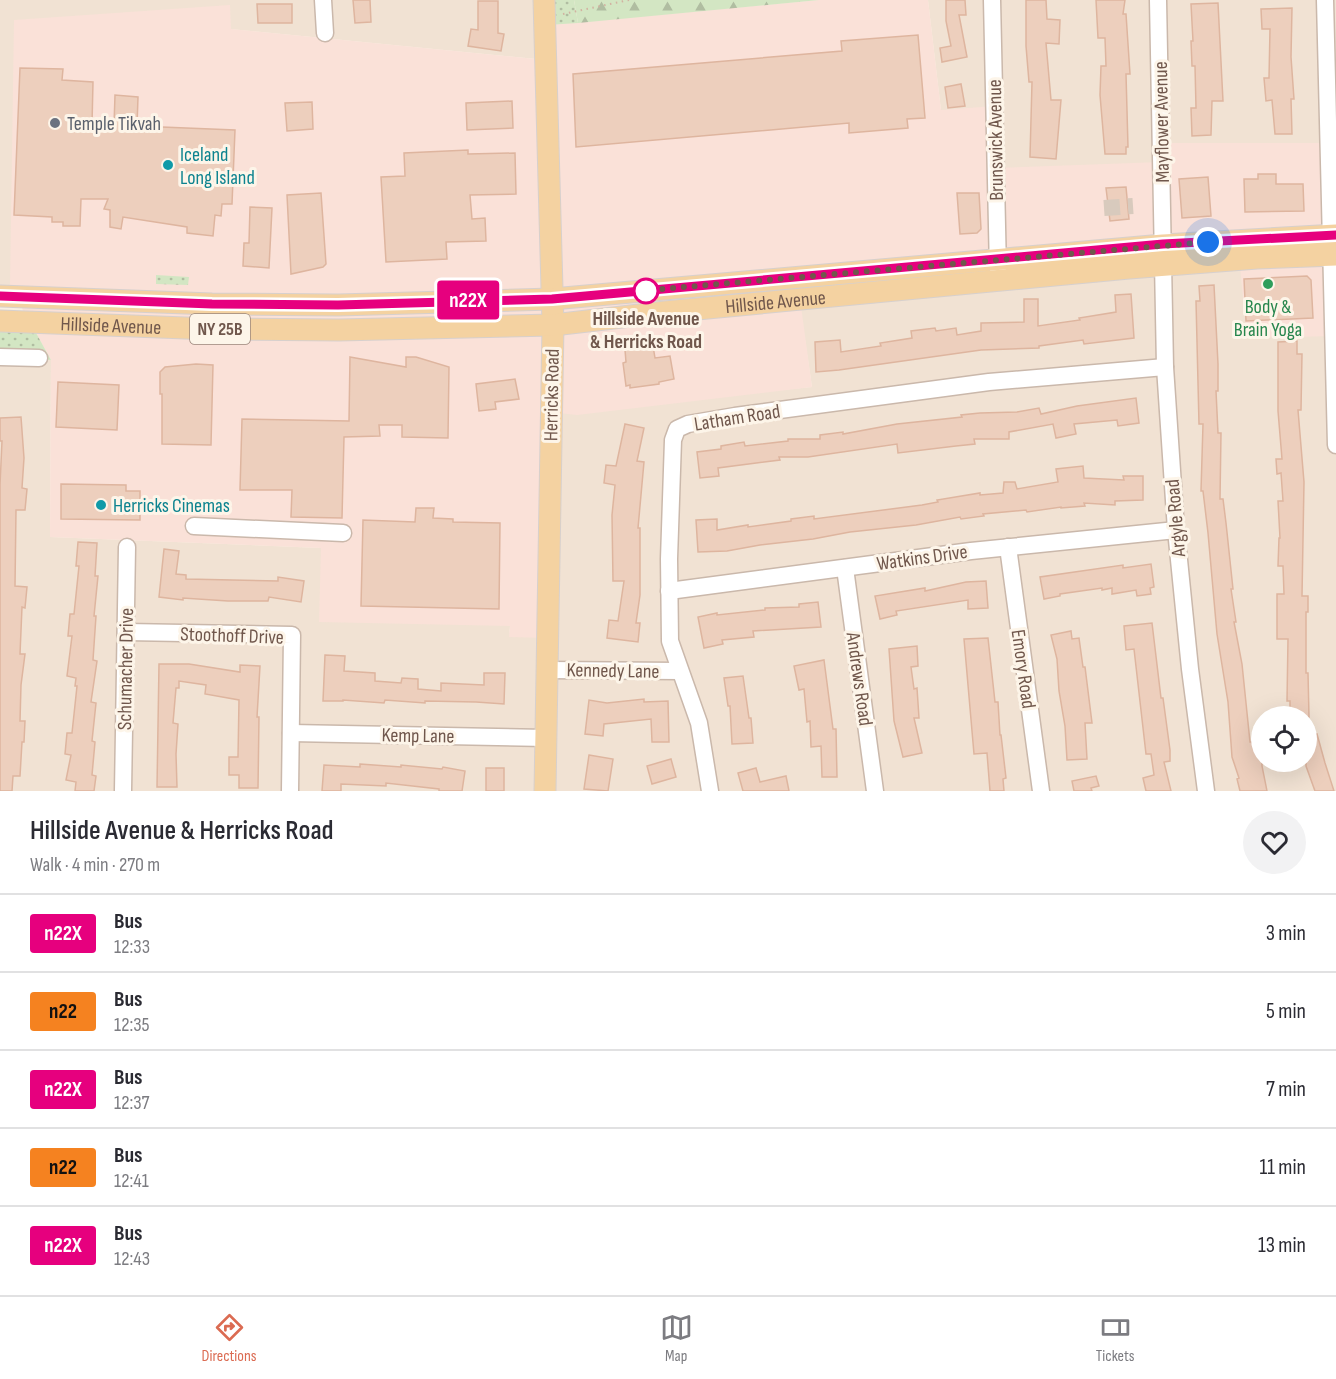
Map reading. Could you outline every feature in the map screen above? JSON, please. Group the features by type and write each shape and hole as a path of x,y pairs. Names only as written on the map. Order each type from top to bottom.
{"main road":[{"name":"Herricks Road","path":"545,8 553,325 545,791"},
{"name":"Hillside Avenue","path":"0,296 212,304 338,305 552,299 998,270 1163,255 1333,245"},
{"name":"Hillside Avenue","path":"0,321 212,329 339,330 553,325 998,270"}],"street":[{"path":"323,0 325,33"},
{"name":"Brunswick Avenue","path":"992,0 998,270"},
{"name":"Mayflower Avenue","path":"1158,0 1163,255"},
{"path":"1325,0 1333,245 1336,445"},
{"name":"Argyle Road","path":"1163,255 1165,367 1176,530 1190,669 1206,791"},
{"path":"0,357 39,358"},
{"name":"Latham Road","path":"710,791 699,723 669,641 673,440 674,433 681,426 735,416 989,382 1165,367"},
{"path":"194,526 343,533"},
{"name":"Watkins Drive","path":"669,591 1008,547 1176,530"},
{"name":"Schumacher Drive","path":"123,791 127,547"},
{"name":"Emory Road","path":"1008,547 1041,791"},
{"name":"Andrews Road","path":"845,568 875,791"},
{"name":"Stoothoff Drive","path":"126,632 292,635 290,791"},
{"name":"Kennedy Lane","path":"546,670 680,671"},
{"name":"Kemp Lane","path":"291,732 546,738"}],"path":[{"path":"545,8 578,12 629,0"}],"shaded area":[{"path":"0,0 545,0 547,60 230,29 230,5 10,287 0,296"},
{"path":"819,0 928,0 941,110 995,106 996,168 1161,162 1161,143 1336,143 1336,336 1247,338 1240,267 998,281 800,299 812,387 577,415 550,412 547,638 509,637 510,626 319,622 321,548 50,537 51,360 10,287 14,20 230,5 231,29 546,60 547,25"},
{"path":"928,0 1336,0 1336,143 1162,143 1162,162 959,263"},
{"path":"1240,267 1336,336 1336,791 0,791 0,358 51,360 50,537 321,548 510,626 509,636 550,412 812,387 799,299"}],"green space":[{"path":"545,0 574,0 578,23 547,25"},
{"path":"574,0 819,0 578,23"},
{"path":"156,275 189,277 188,285 156,284"},
{"path":"0,321 30,322 51,360 0,358"}],"building":[{"path":"353,0 370,0 371,22 355,23"},
{"path":"946,0 965,0 966,15 959,15 967,57 942,62 940,48 951,46 946,21"},
{"path":"1026,0 1046,0 1047,19 1060,20 1059,44 1046,43 1051,100 1061,100 1056,159 1030,157 1032,82 1029,82 1026,46"},
{"path":"1096,0 1125,0 1123,14 1126,14 1130,74 1126,74 1128,147 1126,147 1126,154 1105,154 1100,95 1101,66 1106,66 1105,38 1098,38"},
{"path":"478,1 498,1 498,33 504,34 501,51 468,46 471,29 478,30"},
{"path":"1218,3 1223,101 1212,101 1211,135 1192,136 1191,108 1196,108 1195,66 1192,66 1191,4"},
{"path":"257,4 292,4 292,23 258,23"},
{"path":"1292,8 1291,57 1294,99 1291,99 1292,134 1275,134 1272,100 1266,101 1264,78 1269,78 1270,29 1262,29 1261,9"},
{"path":"918,35 925,118 907,119 908,128 849,133 849,123 576,147 573,74 842,51 841,41"},
{"path":"20,68 63,69 62,80 93,82 92,125 114,125 115,95 138,97 137,126 235,130 232,204 222,204 221,216 215,215 213,236 187,233 187,227 123,217 121,229 110,227 110,210 104,209 108,199 81,199 80,226 63,226 63,222 52,222 52,217 14,215"},
{"path":"961,84 965,106 948,108 945,87"},
{"path":"512,101 513,128 467,130 466,103"},
{"path":"312,102 313,129 287,131 285,103"},
{"path":"468,150 468,154 515,153 516,194 470,195 472,219 485,218 486,241 446,242 447,259 386,262 381,177 405,176 404,153"},
{"path":"1258,174 1276,174 1276,184 1303,184 1304,211 1245,212 1244,179 1258,179"},
{"path":"1208,177 1211,216 1182,218 1179,179"},
{"path":"1126,187 1129,219 1110,221 1106,188"},
{"path":"321,193 326,264 323,267 291,274 287,195"},
{"path":"957,193 979,193 981,229 977,233 960,234"},
{"path":"250,207 272,208 269,268 243,266 244,243 249,243"},
{"path":"1307,276 1311,280 1313,318 1246,321 1244,279"},
{"path":"1214,285 1218,364 1218,391 1216,391 1218,433 1221,433 1220,499 1223,499 1236,622 1234,622 1242,664 1251,742 1251,772 1263,772 1267,791 1240,791 1237,779 1239,778 1232,757 1228,702 1217,634 1208,533 1203,491 1201,491 1203,424 1199,424 1196,301 1200,301 1199,286"},
{"path":"1131,294 1134,338 1084,344 1083,340 1039,346 1039,348 981,350 816,372 815,342 840,340 841,352 881,346 880,343 912,338 911,331 956,328 957,335 981,331 981,323 1024,322 1024,299 1038,299 1038,326 1080,320 1079,318 1116,312 1115,295"},
{"path":"1297,341 1297,354 1302,354 1301,410 1298,410 1304,482 1302,596 1308,596 1306,673 1308,673 1309,706 1290,706 1290,701 1287,701 1288,639 1277,639 1277,594 1284,594 1283,566 1278,566 1280,538 1278,501 1283,501 1281,473 1277,474 1276,459 1282,459 1278,411 1278,342"},
{"path":"653,346 655,358 670,356 674,379 659,382 659,384 630,388 630,385 626,386 623,363 626,362 625,350"},
{"path":"350,357 406,367 406,357 416,357 449,367 448,438 402,437 402,425 379,425 380,436 344,437 342,518 291,517 292,490 240,490 242,419 349,421"},
{"path":"213,365 211,445 162,444 160,372 165,367"},
{"path":"515,379 519,399 495,402 496,409 479,411 476,384"},
{"path":"58,382 119,385 117,430 56,427"},
{"path":"1136,398 1139,423 1118,426 1117,420 1074,424 1076,434 1056,438 1053,424 1009,432 1009,439 974,439 975,444 898,453 897,444 808,457 779,457 780,460 718,468 719,476 700,478 697,452 721,449 721,446 744,442 745,446 788,441 788,439 820,439 820,435 843,432 843,434 980,413 1017,412 1039,408 1041,414 1077,406"},
{"path":"21,417 24,458 22,488 27,489 25,510 16,510 15,586 27,587 25,608 22,607 20,654 25,654 20,721 25,721 24,742 22,742 20,776 13,776 12,791 0,791 2,441 0,441 0,418"},
{"path":"625,424 644,428 637,461 644,462 638,528 640,528 640,595 636,623 640,623 638,642 607,638 609,620 618,621 624,581 613,581 612,515 615,485 604,483 606,465 616,466"},
{"path":"1083,466 1084,478 1124,480 1123,476 1143,476 1143,500 1115,501 1115,505 1084,503 1085,506 983,514 984,516 961,519 960,517 727,551 698,552 696,520 717,519 717,530 814,516 814,519 922,505 938,502 937,500 980,493 980,495 1003,493 1004,482 1015,482 1017,489 1058,482 1056,469"},
{"name":"Herricks Cinemas","path":"61,484 126,485 126,491 140,491 140,520 61,519"},
{"path":"416,508 434,508 433,518 453,519 453,522 500,523 499,609 361,606 363,520 415,522"},
{"path":"78,542 97,543 95,576 98,576 93,660 97,661 91,702 96,703 92,741 95,742 92,775 96,776 94,791 75,791 76,782 66,780 71,755 65,754 67,733 72,733 77,686 75,686 76,678 67,676 72,636 68,636 70,614 74,614 79,566 76,566"},
{"path":"164,549 179,551 176,574 186,575 186,579 278,581 278,577 304,581 301,602 269,597 268,601 228,601 159,597"},
{"path":"1151,564 1154,587 1150,588 1151,594 1137,596 1136,590 1112,594 1112,588 1102,590 1102,588 1060,594 1060,596 1044,599 1040,577 1123,565 1123,568"},
{"path":"986,581 988,608 968,609 968,600 896,611 897,615 880,619 875,596"},
{"path":"818,602 821,627 753,631 754,637 722,640 723,644 704,648 698,617 717,613 717,615 765,610 765,608 799,607 799,604"},
{"path":"1152,623 1170,750 1170,761 1164,762 1171,791 1146,791 1143,778 1154,775 1151,754 1146,754 1134,649 1126,650 1124,626"},
{"path":"1071,631 1072,639 1079,638 1092,723 1085,723 1087,759 1067,760 1057,659 1051,635"},
{"path":"988,638 1006,778 1003,779 1004,791 990,791 987,753 974,754 964,639"},
{"path":"917,646 918,666 911,667 914,689 917,688 919,718 914,718 922,753 903,757 894,721 889,649"},
{"path":"325,655 345,656 344,671 375,673 375,681 401,683 402,678 418,679 418,689 441,691 441,683 484,685 484,673 505,673 504,704 385,700 384,703 323,701"},
{"path":"824,660 833,729 836,729 837,777 822,777 821,746 811,747 810,721 807,722 804,689 799,690 794,666"},
{"path":"159,664 189,664 240,672 240,665 260,666 257,717 259,717 258,788 239,788 239,775 229,775 229,757 238,757 239,700 205,694 206,685 179,681 179,688 176,688 173,723 178,724 177,787 157,787"},
{"path":"743,676 753,743 732,744 730,706 728,706 724,678"},
{"path":"644,699 644,702 668,701 669,742 652,742 651,719 604,724 603,736 585,734 589,700 607,703"},
{"path":"1317,734 1334,791 1315,791 1308,772 1317,772"},
{"path":"589,755 613,759 608,791 584,789"},
{"path":"671,759 676,777 652,784 647,766"},
{"path":"360,764 442,769 443,767 465,771 462,791 439,791 439,789 386,783 386,786 341,784 341,791 322,791 324,765 360,767"},
{"path":"486,768 504,768 504,791 486,791"},
{"path":"756,768 760,782 786,776 789,791 743,791 738,773"},
{"path":"1096,776 1099,786 1091,788 1092,791 1074,791 1072,781"}],"tunnel":[{"path":"1104,208 1133,206"}],"bus line":[{"name":"n22X","path":"0,296 212,304 338,305 552,299 1163,244 1336,235"}],"place":[{"name":"Temple Tikvah","path":"55,123"},
{"name":"Iceland Long Island","path":"168,165"},
{"name":"Body & Brain Yoga","path":"1268,284"},
{"name":"Hillside Avenue & Herricks Road","path":"646,291"},
{"name":"Herricks Cinemas","path":"101,505"}],"route":[{"path":"646,291 638,291 1163,244 1208,242"}]}
